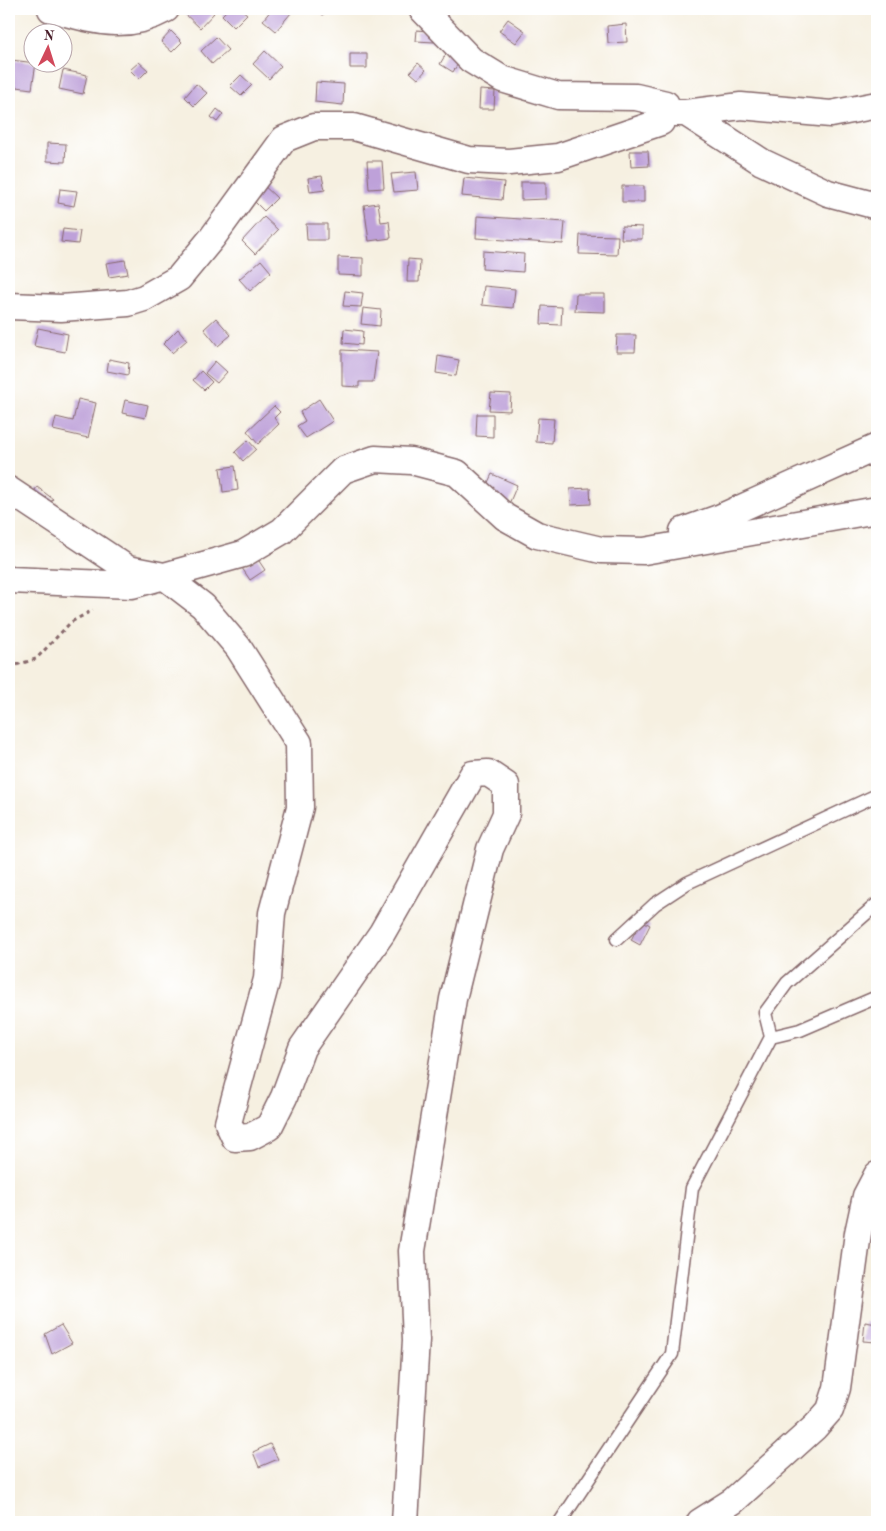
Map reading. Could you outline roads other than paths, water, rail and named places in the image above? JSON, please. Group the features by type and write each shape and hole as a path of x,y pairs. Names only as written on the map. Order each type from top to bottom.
{"street":[{"path":"51,9 89,20 115,22 148,19 166,9"},
{"path":"422,9 471,60 502,80 558,96 636,97 666,104 676,113 762,162 828,193 877,206"},
{"path":"9,306 61,308 128,303 144,298 179,278 284,139 314,127 354,127 469,160 509,162 558,157 661,122 676,113 740,106 831,114 877,106"},
{"path":"627,551 719,518 877,447"},
{"path":"9,580 132,585 244,554 282,531 343,470 375,459 411,461 457,473 505,517 537,535 601,550 644,551 877,510"},
{"path":"9,490 128,569 164,576 203,606 238,647 299,743 300,807 272,913 267,979 228,1123 235,1138 250,1137 269,1126 284,1097 302,1048 382,934 472,774 488,773 506,785 506,814 490,848 453,999 412,1251 416,1340 405,1522"},
{"path":"700,1522 734,1501 816,1427 830,1410 837,1388 858,1233 866,1196 877,1175"}],"lane":[{"path":"617,940 655,904 687,883 877,795"},
{"path":"560,1522 672,1354 692,1188 771,1037 765,1014 787,983 877,904"},
{"path":"771,1037 800,1030 877,997"}]}
